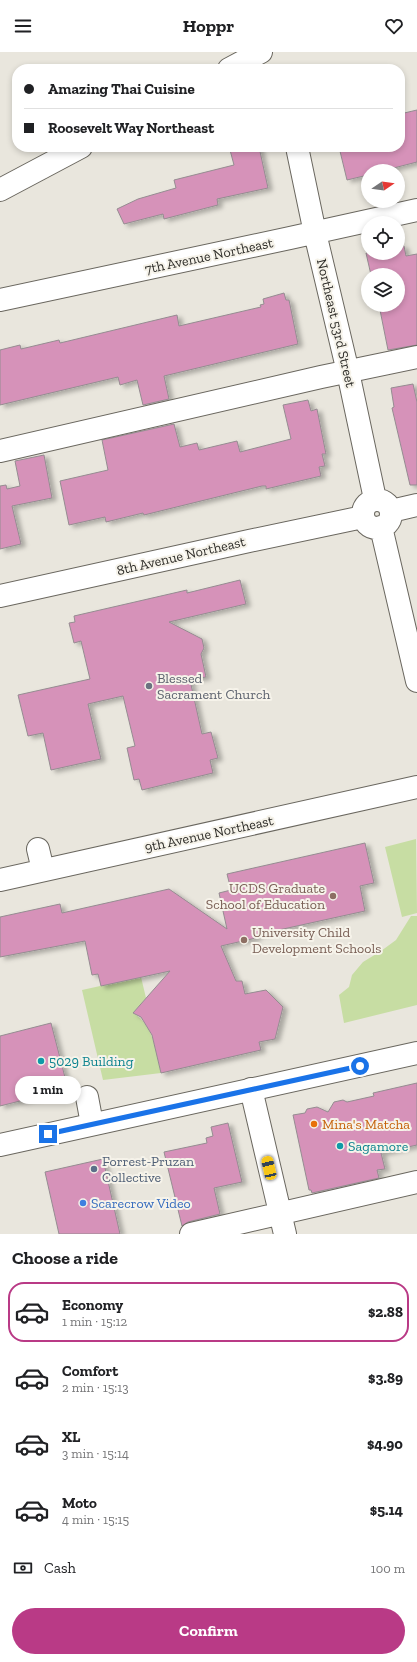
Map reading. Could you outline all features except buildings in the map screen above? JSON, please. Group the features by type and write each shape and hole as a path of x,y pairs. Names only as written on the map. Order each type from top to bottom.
{"main road":[{"path":"239,64 262,52"},
{"path":"0,190 72,152"},
{"name":"Northeast 53rd Street","path":"298,152 315,233 348,372 378,514 417,681"},
{"name":"7th Avenue Northeast","path":"0,300 417,210"},
{"path":"0,451 321,377 417,357"},
{"name":"8th Avenue Northeast","path":"0,596 417,505"},
{"name":"9th Avenue Northeast","path":"0,880 417,787"},
{"path":"38,849 43,870"},
{"path":"0,1145 417,1053"},
{"path":"251,1089 285,1234"},
{"path":"87,1097 92,1124"},
{"path":"191,1234 417,1182"}],"green space":[{"path":"416,839 417,913 402,917 385,847"},
{"path":"411,916 417,916 417,1005 344,1023 339,995 349,987 352,975 363,962 396,940"},
{"path":"141,977 146,998 133,1013 146,1024 150,1032 161,1073 103,1080 82,990"}],"place":[{"name":"Blessed Sacrament Church","path":"149,686"},
{"name":"UCDS Graduate School of Education","path":"333,896"},
{"name":"University Child Development Schools","path":"244,940"},
{"name":"5029 Building","path":"41,1061"},
{"name":"Mina's Matcha","path":"314,1124"},
{"name":"Sagamore","path":"340,1146"},
{"name":"Forrest-Pruzan Collective","path":"94,1169"},
{"name":"Scarecrow Video","path":"83,1203"}],"route":[{"path":"48,1134 360,1066"}]}
